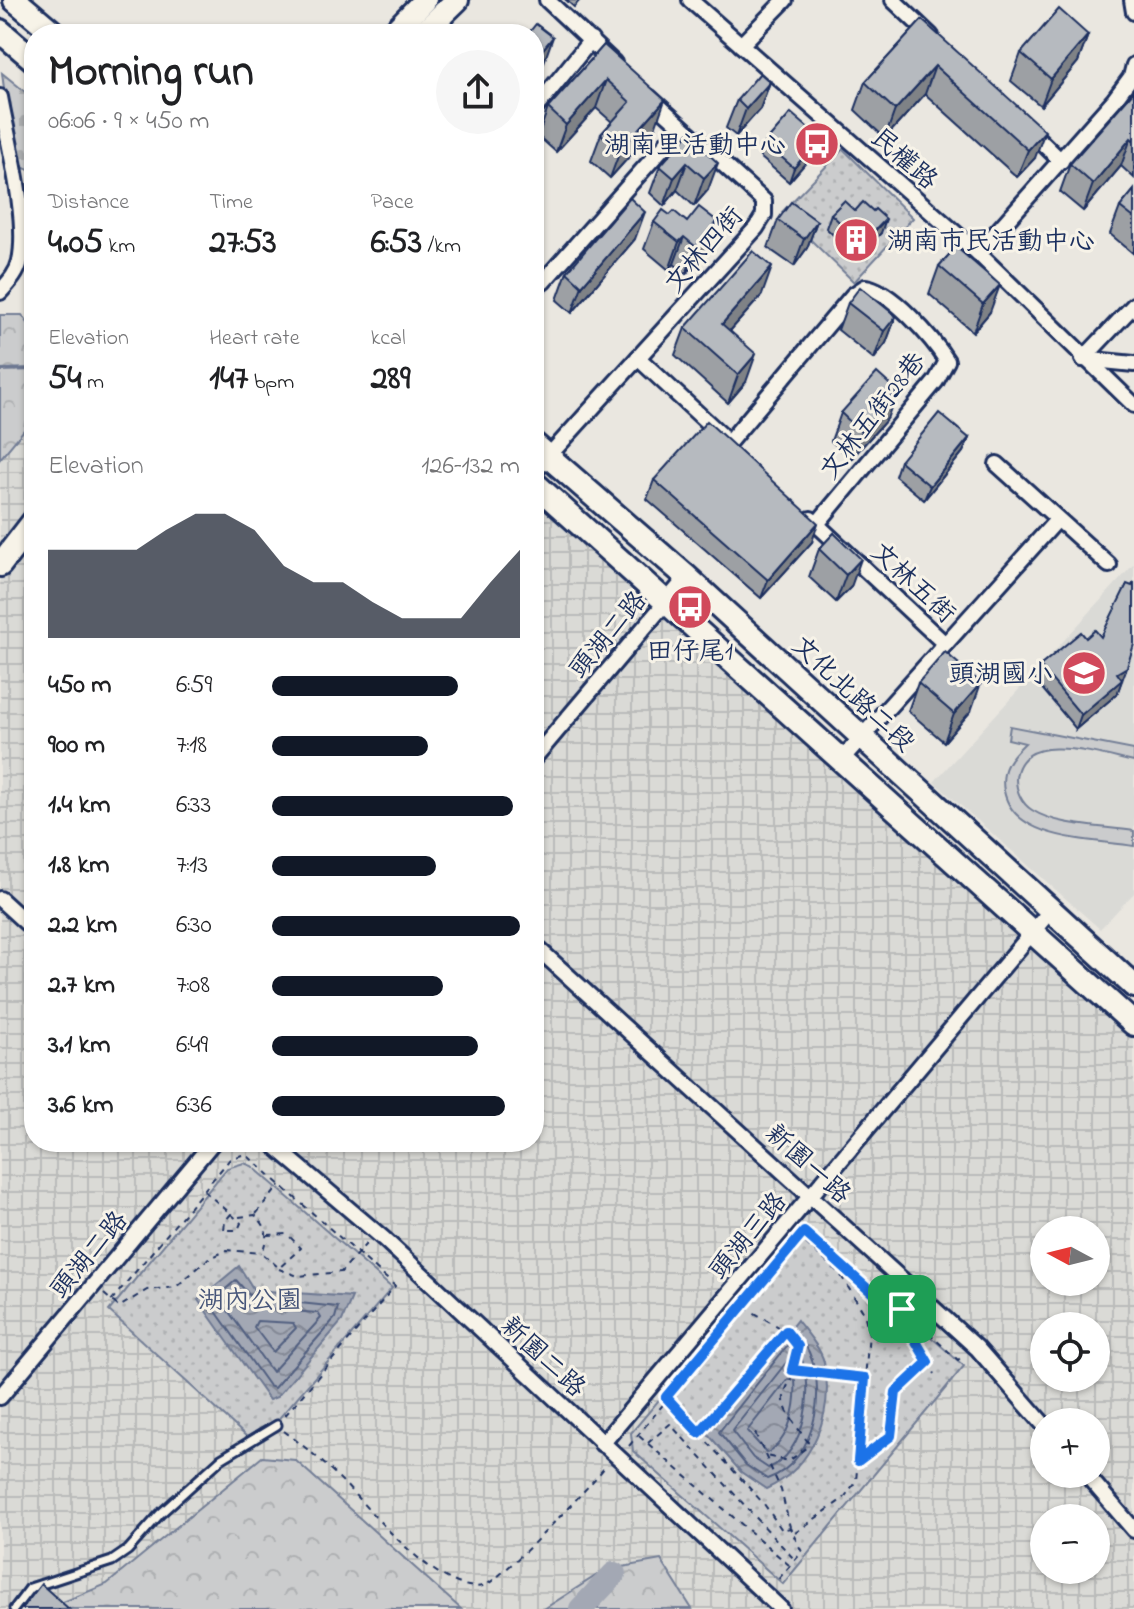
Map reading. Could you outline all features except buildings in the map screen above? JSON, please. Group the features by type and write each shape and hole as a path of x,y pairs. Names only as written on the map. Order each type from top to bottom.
{"street":[{"path":"15,0 43,24"},
{"path":"402,24 425,0"},
{"path":"432,24 457,0"},
{"path":"547,0 625,73"},
{"name":"民權路","path":"690,0 978,253 1083,359 1134,405"},
{"path":"741,45 785,0"},
{"path":"893,0 938,43"},
{"path":"1132,0 1134,12"},
{"path":"0,31 24,51"},
{"path":"544,98 591,40"},
{"path":"978,253 1114,100 1131,77 1134,65"},
{"name":"文林四街","path":"544,452 638,358 756,228 764,215 764,201 636,84"},
{"path":"0,97 19,203 21,259 15,276 0,292"},
{"path":"1016,118 1061,161"},
{"path":"544,281 681,127"},
{"name":"文林五街28巷","path":"638,358 734,447 853,295 865,287 885,294 937,346 947,361 936,381 817,524"},
{"path":"1083,359 1134,305"},
{"path":"1083,359 1134,364"},
{"name":"文化北路二段","path":"544,461 687,577 1134,986"},
{"path":"997,464 1109,565"},
{"path":"544,492 1134,1024"},
{"name":"文林五街","path":"795,504 945,644"},
{"path":"841,760 1057,520"},
{"path":"0,565 24,534"},
{"name":"頭湖二路","path":"544,746 687,577"},
{"path":"0,899 24,921"},
{"name":"頭湖三路","path":"602,1444 1051,910"},
{"name":"新園一路","path":"544,954 977,1348 1030,1409"},
{"name":"頭湖二路","path":"0,1397 205,1152"},
{"name":"新園二路","path":"282,1152 384,1239 781,1609"},
{"path":"1098,1488 1134,1530"}],"lane":[{"path":"14,1609 30,1588 112,1561 221,1459 277,1425"}],"path":[{"path":"111,1301 230,1159 242,1155 280,1184 395,1286 277,1425 330,1469 422,1562 453,1581 470,1587 486,1585 503,1573 583,1494 606,1466"},
{"path":"204,1190 231,1214 239,1217 255,1215 280,1184"},
{"path":"231,1214 225,1221 224,1230 238,1230 241,1223 239,1217"},
{"path":"255,1215 268,1235"},
{"path":"626,1450 666,1397 810,1226"},
{"path":"804,1232 897,1315 907,1326 935,1374"},
{"path":"268,1235 287,1234 301,1248 279,1268"},
{"path":"262,1253 268,1235"},
{"path":"795,1533 844,1498 856,1481 869,1333 864,1313 840,1274 799,1237"},
{"path":"104,1293 119,1307 147,1290 176,1287 207,1260 227,1250 262,1253 279,1268 298,1276 341,1272 367,1243"},
{"path":"855,1277 863,1267"},
{"path":"840,1274 844,1268"},
{"path":"865,1287 874,1277"},
{"path":"883,1303 892,1293"},
{"path":"897,1315 906,1305"},
{"path":"742,1306 786,1331 798,1346 782,1407 808,1442 807,1447 789,1461 766,1456"},
{"path":"902,1309 958,1360 963,1356"},
{"path":"907,1326 914,1321"},
{"path":"699,1433 786,1331"},
{"path":"858,1461 891,1436 896,1392 928,1362"},
{"path":"792,1370 865,1378"},
{"path":"661,1391 764,1504 782,1530 790,1528"},
{"path":"648,1443 670,1424 795,1560"},
{"path":"755,1433 781,1490 790,1528 802,1552 775,1583"},
{"path":"638,1434 790,1566"}],"shaded area":[{"path":"24,430 24,1152 544,1152 544,504 1134,1035 1134,1609 692,1609 660,1561 605,1570 544,1609 461,1609 295,1460 262,1457 107,1584 46,1609 0,1609 0,459"},
{"name":"頭湖國小","path":"1134,564 1134,893 1100,929 934,782"}],"green space":[{"path":"2,73 24,91 24,168 13,158"},
{"path":"843,149 913,218 854,282 782,212"},
{"path":"0,315 22,315 24,430 0,459"},
{"path":"1010,726 1134,750 1134,762 1085,751 1047,749 1032,754 1021,763 1016,779 1020,797 1032,810 1068,823 1134,831 1134,846 1058,835 1023,820 1011,808 1004,791 1003,776 1007,764 1025,743 1008,739"},
{"name":"湖內公園","path":"244,1163 252,1166 392,1288 275,1423 247,1437 109,1311 227,1168"},
{"path":"798,1235 815,1235 964,1366 783,1584 633,1451 631,1433"},
{"path":"262,1457 295,1460 461,1609 46,1609 107,1584"},
{"path":"661,1560 692,1609 544,1609 605,1570"}],"water":[{"path":"239,1266 254,1290 352,1297 342,1321 277,1397 269,1400 198,1300"},
{"path":"797,1320 816,1345 824,1362 827,1381 823,1419 808,1453 782,1480 766,1489 741,1472 707,1433"}],"waterway":[{"path":"0,370 24,369"},
{"path":"581,1609 614,1574"}],"place":[{"name":"湖南里活動中心","path":"817,144"},
{"name":"湖南市民活動中心","path":"856,240"},
{"name":"田仔尾1","path":"690,607"},
{"name":"頭湖國小","path":"1084,673"}],"route":[{"path":"804,1232 897,1315 902,1309 914,1321 907,1326 928,1362 896,1392 891,1436 858,1461 865,1378 792,1370 798,1346 786,1331 699,1433 666,1397 804,1232"}]}
